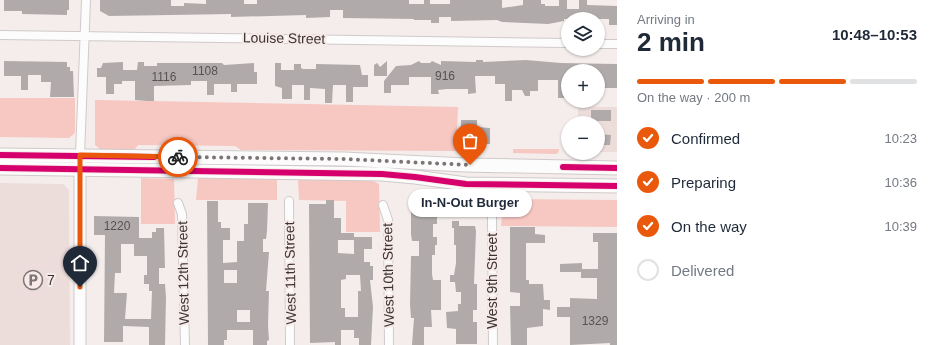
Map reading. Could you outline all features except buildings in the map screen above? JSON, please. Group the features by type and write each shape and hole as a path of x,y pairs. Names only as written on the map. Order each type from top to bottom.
{"main road":[{"path":"0,155 344,159 466,165 617,168"},
{"path":"0,168 382,174 415,176 466,184 617,186"}],"street":[{"path":"80,345 79,170 86,35 86,0"},
{"name":"Louise Street","path":"0,35 86,35 561,43"},
{"path":"605,44 617,44"},
{"name":"West 11th Street","path":"289,201 290,345"},
{"name":"West 12th Street","path":"178,203 182,214 185,345"},
{"name":"West 10th Street","path":"382,205 388,220 389,345"},
{"name":"West 9th Street","path":"492,217 493,345"}],"shaded area":[{"path":"0,98 75,98 75,133 69,138 0,137"},
{"path":"95,100 458,107 456,151 241,150 235,146 138,145 135,149 100,149 95,145"},
{"path":"617,107 617,152 605,152 605,116 578,116 578,108"},
{"path":"513,149 559,149 558,153 556,154 513,153"},
{"path":"141,178 174,179 175,224 141,224"},
{"path":"198,178 277,178 277,200 196,200"},
{"path":"298,180 371,180 379,184 380,232 346,232 346,201 299,200"},
{"name":"7","path":"0,183 63,184 69,190 70,345 0,345"},
{"path":"507,199 617,200 617,227 501,226 503,203"}],"cycle path":[{"path":"0,155 154,157"},
{"path":"563,167 617,168"},
{"path":"0,168 382,174 466,184 617,186"}],"way so far":[{"path":"178,157 344,159 470,165"}],"place":[{"name":"In-N-Out Burger","path":"470,165"},
{"name":"7","path":"33,280"}],"route":[{"path":"80,287 80,155 178,157"}]}
